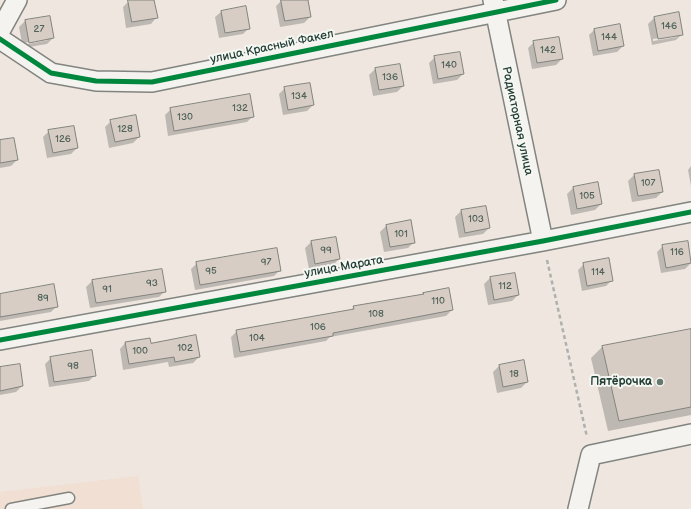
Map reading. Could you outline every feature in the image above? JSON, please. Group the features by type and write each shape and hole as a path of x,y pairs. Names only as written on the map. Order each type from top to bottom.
{"street":[{"path":"0,31 17,0"},
{"name":"улица Красный Факел","path":"0,39 51,72 96,81 152,82 494,6 556,0"},
{"name":"Радиаторная улица","path":"494,6 543,241"},
{"name":"улица Марата","path":"0,340 543,241 691,212"},
{"path":"578,509 591,455 691,434"}],"lane":[{"path":"10,509 69,498"}],"path":[{"path":"543,241 591,455"}],"shaded area":[{"path":"138,476 143,509 0,509 0,492"}],"building":[{"path":"128,0 154,0 158,18 132,22"},
{"path":"281,0 308,0 311,17 285,21"},
{"path":"246,6 250,29 225,33 221,11"},
{"path":"679,12 683,35 658,39 654,17"},
{"path":"50,16 54,38 29,43 25,20"},
{"path":"620,24 624,46 598,51 594,29"},
{"path":"559,37 563,59 537,63 533,41"},
{"path":"460,52 464,74 438,79 434,56"},
{"path":"400,64 404,86 379,90 375,68"},
{"path":"310,83 314,105 288,110 284,87"},
{"path":"250,94 254,117 174,131 170,108"},
{"path":"136,115 140,137 115,142 110,120"},
{"path":"74,126 78,148 53,153 48,130"},
{"path":"14,138 18,160 0,163 0,140"},
{"path":"659,170 663,192 638,196 634,174"},
{"path":"598,182 602,204 577,209 573,187"},
{"path":"486,206 490,228 465,233 461,210"},
{"path":"411,220 415,243 390,247 386,225"},
{"path":"336,237 340,259 315,264 311,241"},
{"path":"688,241 691,263 666,268 662,245"},
{"path":"277,248 281,271 200,285 196,262"},
{"path":"609,258 613,281 587,286 583,263"},
{"path":"162,269 166,292 96,303 92,280"},
{"path":"515,273 519,295 494,300 490,277"},
{"path":"54,284 58,307 0,317 0,294"},
{"path":"449,288 453,310 333,333 333,336 240,352 236,330 354,309 353,306 424,294 423,293"},
{"path":"691,329 691,407 619,421 602,346"},
{"path":"196,335 200,357 175,362 174,357 129,364 125,342 150,338 151,343"},
{"path":"92,350 96,376 54,382 50,357"},
{"path":"524,360 528,382 503,387 499,365"},
{"path":"20,364 23,386 0,391 0,367"}],"cycle path":[{"path":"0,39 51,73 96,81 152,82 556,0"},
{"path":"0,340 543,241 691,212"}],"place":[{"name":"Пятёрочка","path":"660,382"}]}
